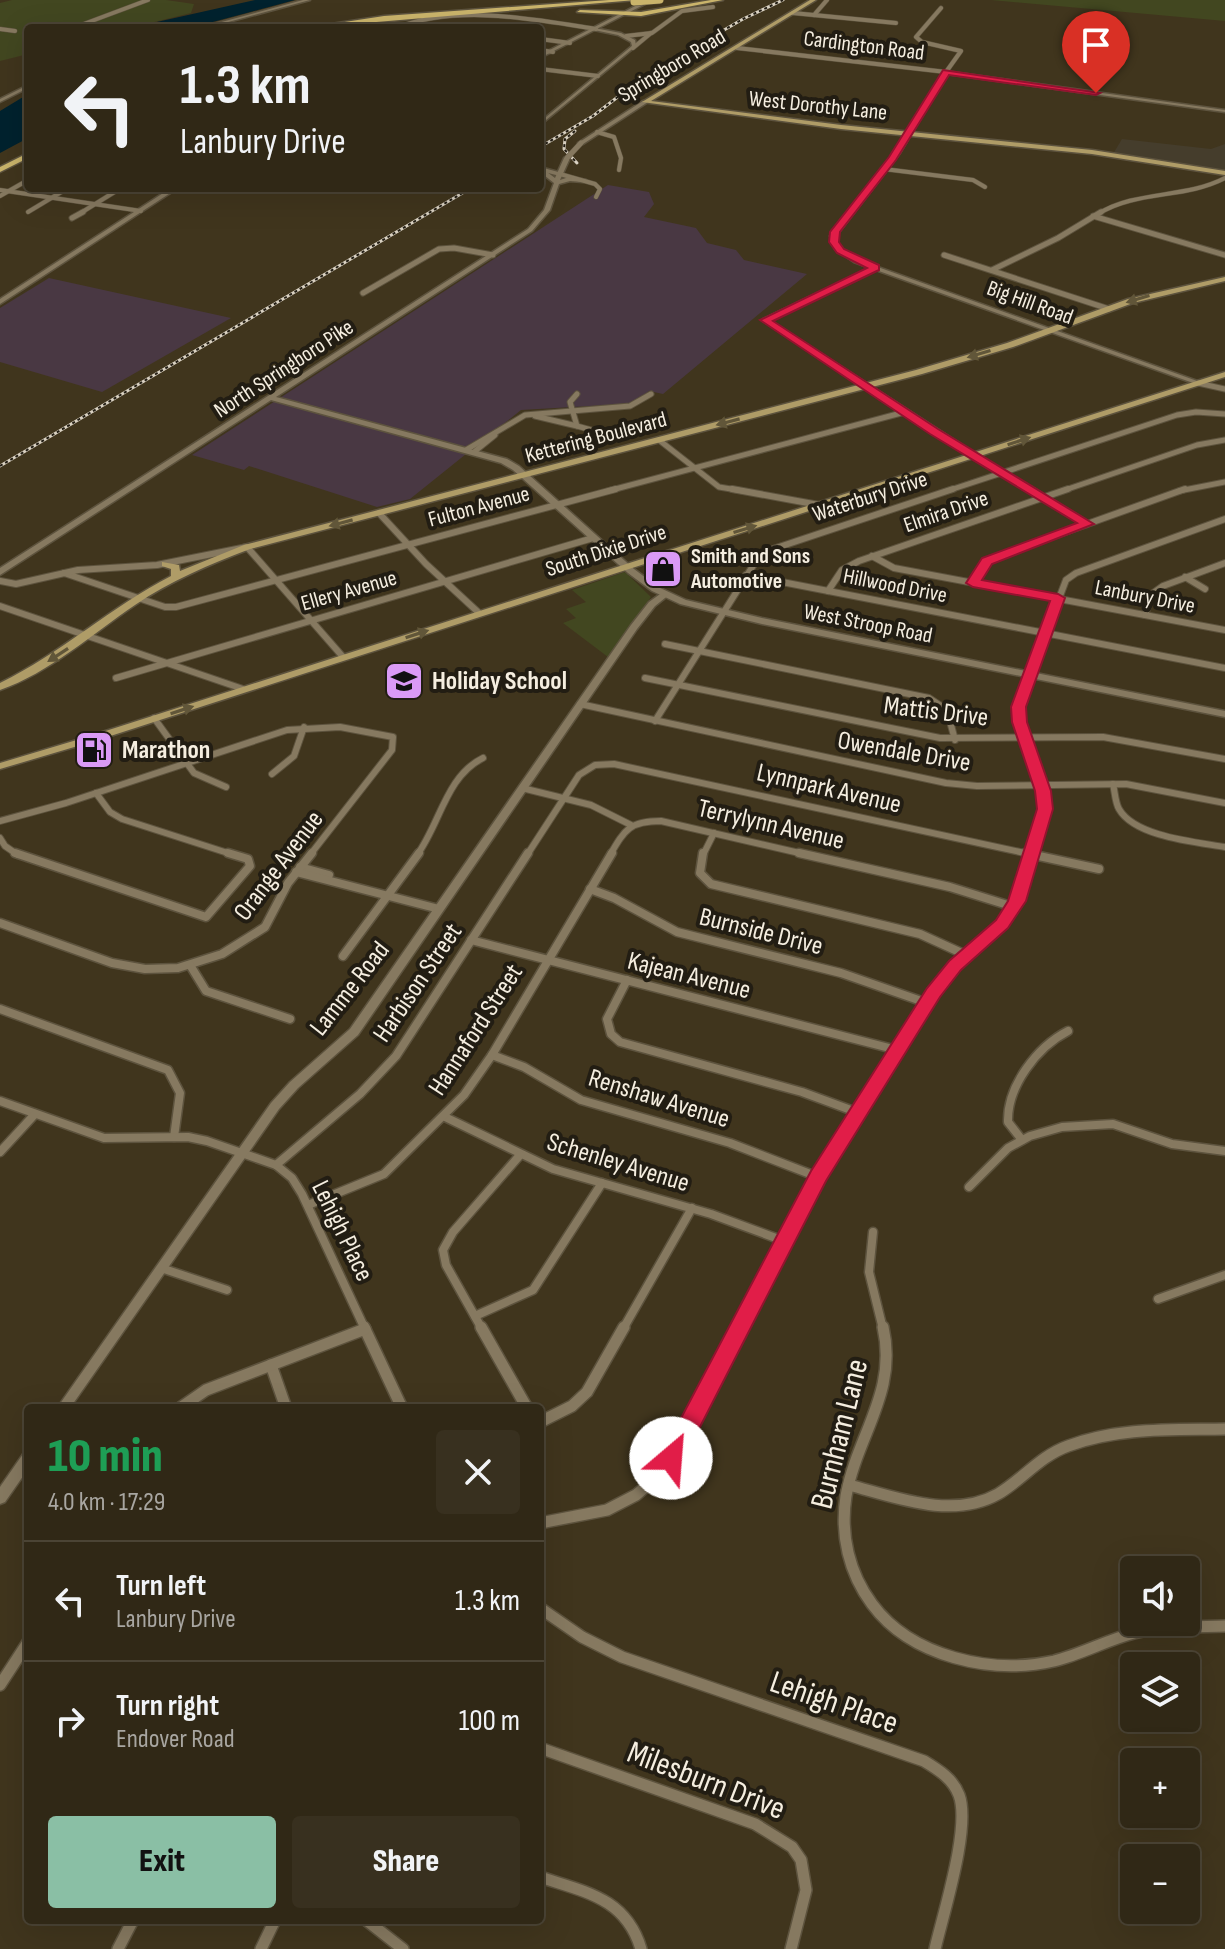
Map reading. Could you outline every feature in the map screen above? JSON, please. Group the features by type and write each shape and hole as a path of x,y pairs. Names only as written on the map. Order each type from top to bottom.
{"highway":[{"path":"339,24 539,0"},
{"path":"410,15 660,0"},
{"path":"476,13 601,12 622,16 720,0"},
{"path":"365,24 633,1"},
{"path":"622,16 664,11"},
{"path":"0,160 24,147"},
{"path":"0,170 24,157"}],"main road":[{"path":"544,55 651,0"},
{"path":"622,16 660,0"},
{"name":"Springboro Road","path":"560,174 567,158 597,132 814,0"},
{"name":"West Dorothy Lane","path":"645,102 908,134 1092,152 1225,176"},
{"path":"563,166 583,180"},
{"path":"544,171 558,183 565,179 583,180"},
{"name":"North Springboro Pike","path":"0,572 493,255 540,220 554,200 560,174"},
{"path":"0,302 169,192"},
{"name":"Kettering Boulevard","path":"0,687 45,663 175,577 247,547 866,386 1053,330 1142,298 1225,279"},
{"name":"South Dixie Drive","path":"0,766 479,613 800,506 819,505 1225,374"},
{"name":"West Stroop Road","path":"272,398 504,461 524,475 625,565 683,602 722,613 1225,714"},
{"path":"165,564 176,567 175,577"}],"street":[{"path":"84,24 148,0"},
{"path":"216,24 308,0"},
{"path":"814,15 827,0"},
{"path":"544,121 680,12 713,7"},
{"path":"941,8 916,37 922,42 961,51 884,169 977,181 985,187"},
{"path":"793,13 896,23"},
{"path":"408,24 419,20 497,17 596,29 626,36 651,33"},
{"path":"0,29 15,31"},
{"path":"626,36 633,41 633,48"},
{"path":"544,40 570,43"},
{"name":"Cardington Road","path":"737,48 946,72 1225,111"},
{"path":"544,51 553,52"},
{"path":"544,69 598,76"},
{"path":"0,101 24,88"},
{"path":"597,132 614,137 621,158 619,170"},
{"name":"Big Hill Road","path":"884,169 833,236 835,245 845,255 1198,383 1225,389"},
{"path":"544,170 599,187 596,197"},
{"path":"992,270 1124,201 1201,188 1225,176"},
{"path":"0,196 24,182"},
{"path":"0,190 141,211"},
{"path":"28,212 62,192"},
{"path":"72,218 114,192"},
{"path":"1093,216 1225,255"},
{"path":"363,293 438,250 454,248 493,255"},
{"path":"944,255 1109,309"},
{"path":"875,268 765,320 905,412 1087,524"},
{"path":"577,394 570,402 577,426"},
{"path":"470,451 522,416 634,406 651,394"},
{"name":"Fulton Avenue","path":"64,573 173,608 905,412"},
{"name":"Waterbury Drive","path":"655,721 746,575 759,557 773,549 1182,413 1225,414"},
{"path":"522,416 539,417 595,431"},
{"path":"659,440 719,487 800,506"},
{"name":"Elmira Drive","path":"828,591 842,570 872,556 1197,445 1225,440"},
{"path":"973,583 987,561 1189,488 1225,482"},
{"path":"379,513 479,613"},
{"path":"544,1523 579,1519 608,1511 640,1494 663,1472 818,1177 927,1003 966,955 1002,924 1014,907 1044,817 1042,785 1025,739 1018,707 1066,580 1076,573 1225,519"},
{"name":"Ellery Avenue","path":"116,678 593,538"},
{"path":"0,581 16,584 64,573 165,564 247,547 343,657"},
{"name":"Lanbury Drive","path":"872,556 894,568 1225,630"},
{"path":"1145,615 1155,591 1225,563"},
{"name":"Hillwood Drive","path":"746,575 1225,668"},
{"path":"1185,577 1205,589"},
{"name":"Lamme Road","path":"66,1404 284,1095 354,1032 580,704 652,604 666,594"},
{"path":"652,604 683,602"},
{"path":"0,606 243,689"},
{"path":"665,644 929,698 947,710 955,740"},
{"name":"Mattis Drive","path":"645,678 955,740 1115,738 1225,759"},
{"name":"Owendale Drive","path":"580,704 946,783 977,786 1113,784 1157,788 1225,803"},
{"path":"154,718 199,776 226,787"},
{"path":"272,774 291,763 304,727"},
{"name":"Orange Avenue","path":"0,821 304,727 375,731 393,737 393,745 298,870 265,927 244,943 190,965 145,969 112,963 0,923"},
{"path":"343,956 431,836 441,806 471,764 483,758"},
{"name":"Lynnpark Avenue","path":"564,798 585,769 603,764 620,765 1099,869"},
{"path":"1113,784 1119,809 1138,826 1225,847"},
{"name":"Terrylynn Avenue","path":"522,788 604,810 631,825 655,820 950,887 1014,907"},
{"path":"0,838 5,846 19,855 206,917 250,862 122,819 110,812 96,793"},
{"name":"Harbison Street","path":"276,1165 385,1069 564,798"},
{"name":"Hannaford Street","path":"308,1205 384,1174 445,1117 492,1055 631,825"},
{"path":"714,833 698,866 699,874 711,884 920,934 966,955"},
{"path":"298,870 441,906"},
{"name":"Burnside Drive","path":"590,889 620,898 655,922 677,932 841,973 927,1003"},
{"name":"Kajean Avenue","path":"471,940 897,1050"},
{"path":"190,965 206,991 290,1019"},
{"path":"627,980 607,1019 611,1034 620,1042 802,1092 859,1113"},
{"path":"0,1009 168,1070 177,1080 181,1092 174,1137"},
{"path":"1022,1140 1008,1122 1010,1102 1043,1046 1068,1031"},
{"name":"Renshaw Avenue","path":"492,1055 524,1067 581,1100 730,1143 818,1177"},
{"name":"Lehigh Place","path":"0,1101 104,1138 199,1139 276,1165 297,1184 308,1205 400,1404"},
{"path":"0,1152 35,1114"},
{"name":"Schenley Avenue","path":"445,1117 520,1155 602,1183 692,1208 784,1241"},
{"path":"969,1187 998,1155 1022,1140 1062,1127 1113,1124 1172,1144 1225,1151"},
{"path":"520,1155 444,1244 446,1265 525,1404"},
{"path":"475,1316 533,1290 602,1183"},
{"path":"544,1420 572,1406 587,1392 692,1208"},
{"name":"Burnham Lane","path":"873,1232 867,1276 884,1325 886,1379 855,1460 844,1516 847,1559 864,1597 891,1627 949,1654 991,1663 1039,1664 1135,1634 1225,1626"},
{"path":"161,1268 227,1290"},
{"path":"1158,1299 1225,1275"},
{"path":"186,1404 206,1390 365,1329"},
{"path":"271,1365 285,1404"},
{"path":"849,1485 911,1502 956,1506 996,1495 1048,1455 1069,1445 1135,1430 1225,1429"},
{"path":"0,1498 24,1464"},
{"name":"Lehigh Place","path":"544,1611 582,1637 622,1657 924,1761 942,1772 960,1796 964,1825 935,1949"},
{"path":"0,1685 24,1648"},
{"name":"Milesburn Drive","path":"544,1749 755,1824 786,1838 802,1857 807,1877 802,1912 791,1949"},
{"path":"544,1879 622,1910 634,1924 641,1949"},
{"path":"118,1949 131,1924"},
{"path":"261,1949 273,1924"},
{"path":"371,1924 403,1949"}],"shaded area":[{"path":"1122,139 1211,149 1225,144 1225,174 1113,154"},
{"path":"608,185 649,192 654,204 644,217 696,228 707,243 736,250 744,260 807,274 663,394 649,391 635,402 625,404 521,410 410,499 377,507 249,466 244,470 192,455"},
{"path":"49,278 231,318 102,392 0,362 0,308"}],"green space":[{"path":"12,0 166,0 194,4 191,13 146,24 24,24 24,55 0,61 0,3"},
{"path":"991,0 1225,0 1225,21"},
{"path":"625,572 651,597 608,657 563,623 576,618 566,609 586,602 572,590"}],"water":[{"path":"255,0 295,0 205,24 148,24"},
{"path":"24,96 24,140 0,153 0,111"}],"railway":[{"path":"544,145 593,116 645,76 743,19 783,0"},
{"path":"575,131 565,139 564,149 577,163"},
{"path":"0,466 464,192"}],"place":[{"name":"Smith and Sons Automotive","path":"663,569"},
{"name":"Holiday School","path":"404,681"},
{"name":"Marathon","path":"94,750"}],"route":[{"path":"671,1458 818,1177 933,993 955,966 1002,924 1021,893 1044,817 1045,800 1018,707 1058,598 973,583 987,561 1087,524 934,432 765,320 875,268 845,255 837,248 833,236 836,228 902,145 913,122 946,72 1096,93"}]}
